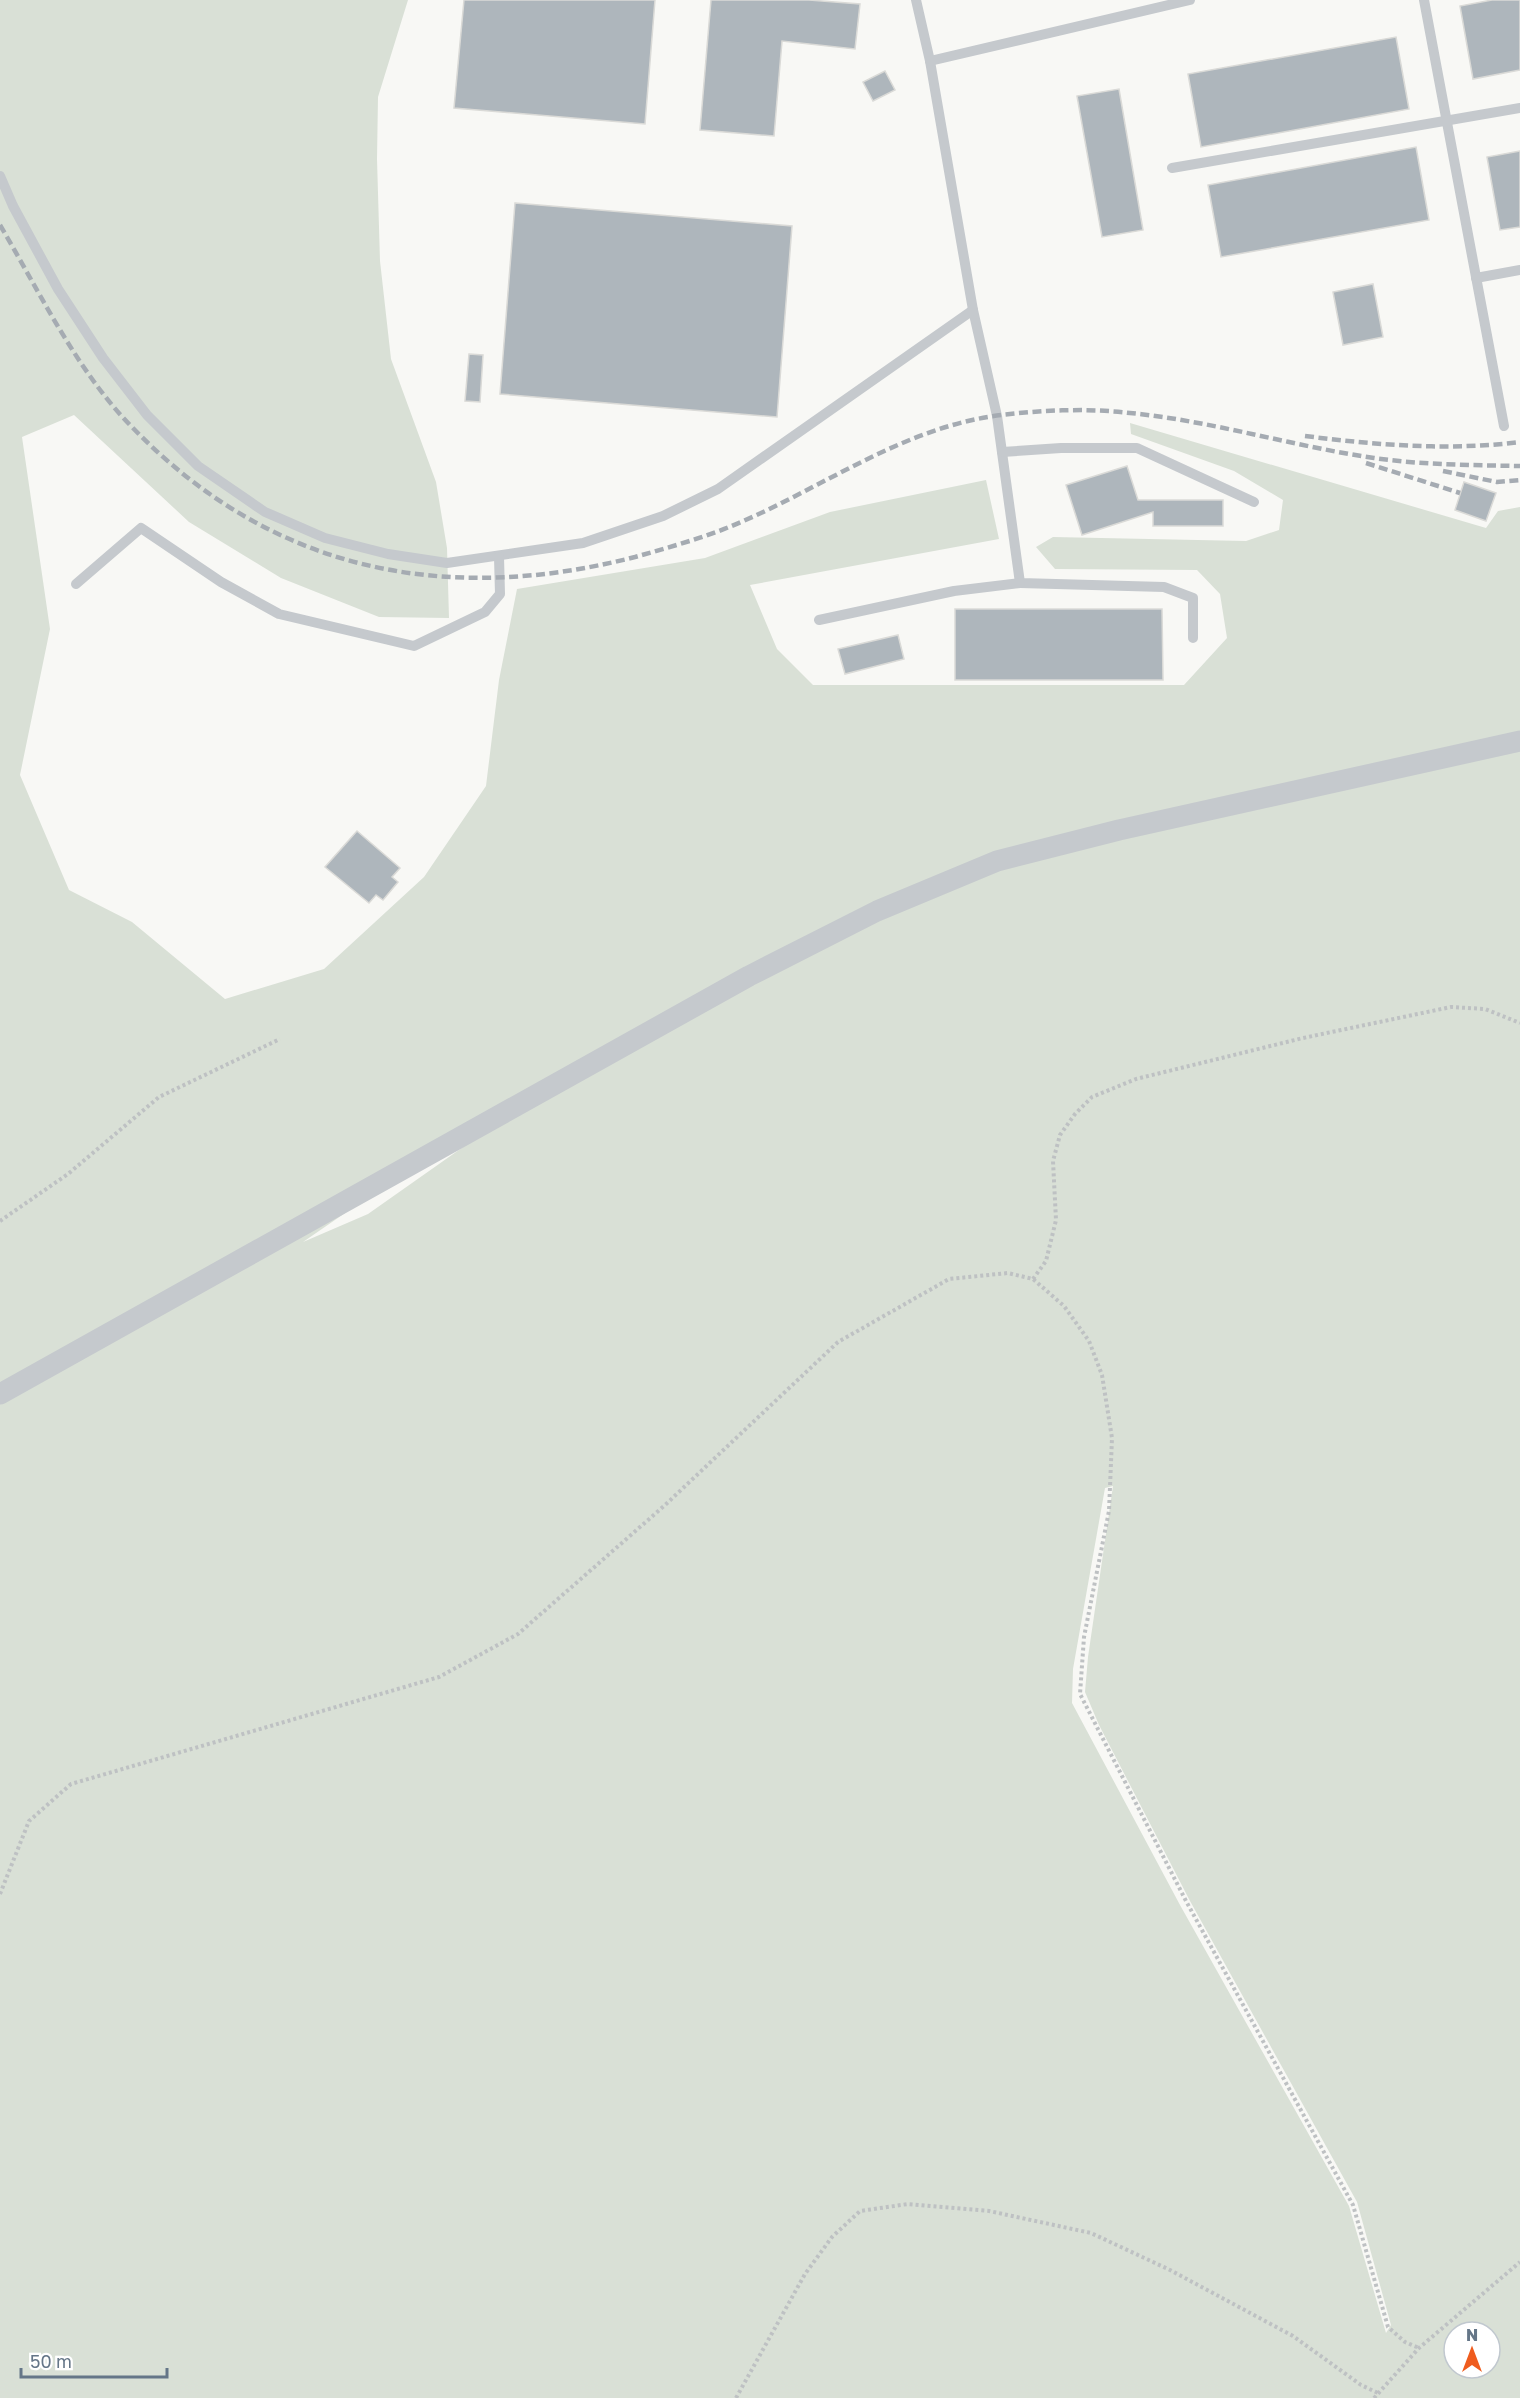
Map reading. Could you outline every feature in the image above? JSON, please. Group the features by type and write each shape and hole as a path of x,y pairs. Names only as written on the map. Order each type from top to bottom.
{"street":[{"path":"0,1394 749,976 877,911 998,861 1119,830 1520,741"}],"lane":[{"path":"916,0 930,61 973,310 1002,452 1020,583"},
{"path":"930,61 1190,0"},
{"path":"1424,0 1504,426"},
{"path":"1172,168 1520,108"},
{"path":"0,176 13,206 58,290 103,358 147,415 198,466 265,512 325,538 388,554 447,563 583,543 663,516 718,489 973,310"},
{"path":"1476,278 1520,270"},
{"path":"1002,452 1062,448 1137,448 1254,502"},
{"path":"76,584 141,528 220,582 279,614 414,646 485,612 500,594 499,557"},
{"path":"819,620 954,591 1020,583 1164,587 1193,598 1193,638"}],"path":[{"path":"1033,1279 1046,1261 1056,1221 1053,1161 1060,1135 1075,1114 1092,1097 1147,1077 1303,1038 1451,1007 1485,1009 1520,1023"},
{"path":"0,1221 68,1174 159,1097 280,1039"},
{"path":"0,1894 28,1821 71,1784 439,1677 518,1634 664,1506 838,1342 949,1279 1008,1273 1033,1279 1064,1306 1089,1341 1101,1375 1112,1438 1109,1511 1084,1637 1080,1694 1186,1901 1353,2205 1388,2327 1419,2348"},
{"path":"736,2398 805,2274 832,2237 860,2211 908,2204 989,2211 1091,2233 1170,2270 1293,2336 1361,2385 1378,2393"},
{"path":"1374,2398 1419,2348 1520,2262"}],"shaded area":[{"path":"0,0 408,0 378,97 380,261 391,359 436,482 447,548 449,618 379,617 281,578 189,522 74,415 22,437 50,629 20,775 69,890 132,922 225,999 324,969 424,877 486,786 499,680 517,589 705,558 830,512 986,480 999,539 750,585 777,649 813,685 1184,685 1227,638 1220,594 1197,570 1055,569 1036,547 1053,537 1246,541 1279,530 1283,500 1234,471 1131,434 1130,423 1486,528 1498,511 1520,507 1520,2398 0,2398","holes":["518,1094 527,1102 368,1214 303,1242","1113,1486 1085,1692 1099,1725 1190,1901 1357,2202 1391,2325 1386,2333 1349,2206 1180,1905 1072,1703 1073,1669 1105,1488"]}],"building":[{"path":"464,0 655,0 645,124 454,108"},
{"path":"711,0 809,0 860,4 855,49 782,41 774,136 700,130"},
{"path":"1492,0 1520,0 1520,70 1473,79 1460,6"},
{"path":"1396,37 1409,109 1201,147 1188,74"},
{"path":"885,71 895,90 873,101 863,82"},
{"path":"1119,89 1143,230 1102,237 1077,96"},
{"path":"1416,147 1429,220 1221,257 1208,185"},
{"path":"1520,151 1520,227 1500,230 1487,157"},
{"path":"515,203 792,226 777,417 500,394"},
{"path":"1373,284 1383,337 1343,345 1333,292"},
{"path":"469,354 483,355 480,402 465,401"},
{"path":"1127,466 1138,500 1223,500 1223,526 1153,526 1153,512 1082,535 1066,485"},
{"path":"1464,482 1496,493 1486,521 1455,510"},
{"path":"955,609 1162,609 1163,680 955,680"},
{"path":"898,635 904,659 845,674 838,649"},
{"path":"357,831 400,868 392,877 398,882 383,900 376,895 369,903 325,867"}],"railway":[{"path":"0,225 60,330 93,381 131,426 185,475 242,515 301,544 364,564 428,575 495,578 564,571 635,557 702,537 741,522 899,444 966,422 1017,413 1114,411 1191,422 1374,458 1465,465 1520,466"},
{"path":"1305,436 1412,446 1466,446 1520,442"},
{"path":"1366,463 1460,493"},
{"path":"1443,471 1497,482 1520,480"}]}
